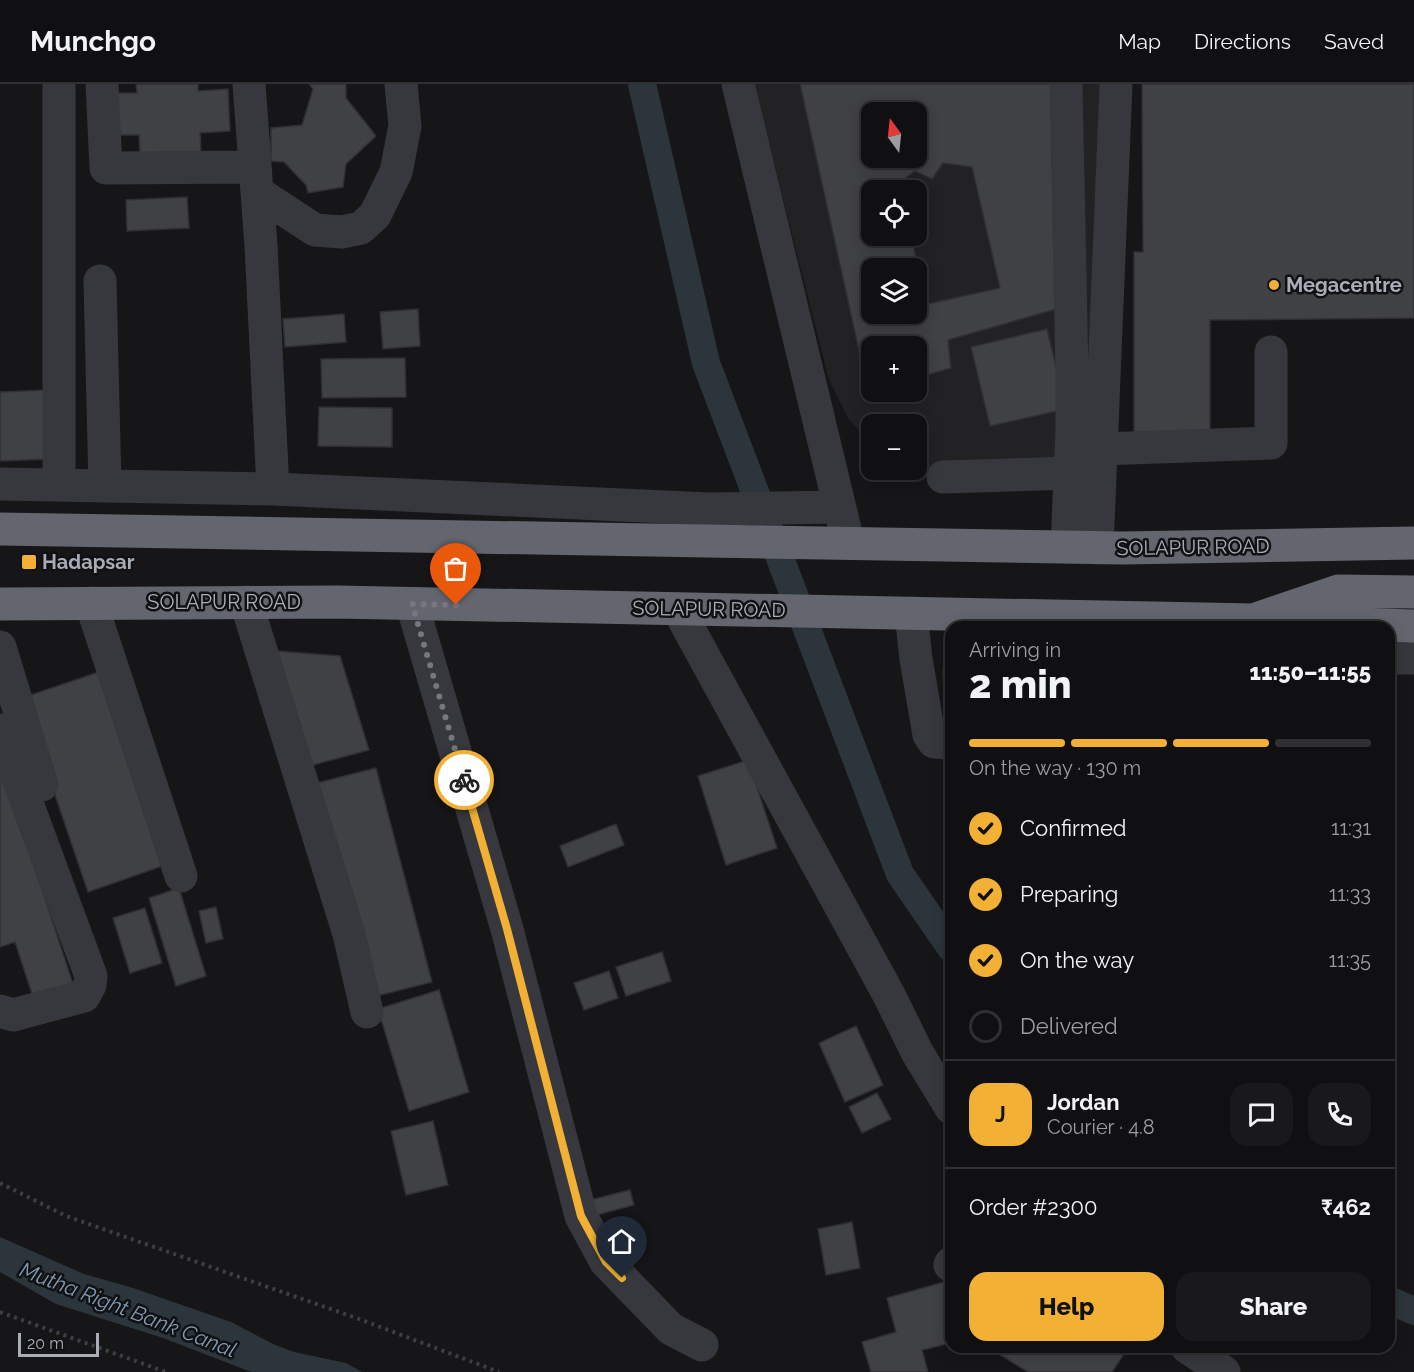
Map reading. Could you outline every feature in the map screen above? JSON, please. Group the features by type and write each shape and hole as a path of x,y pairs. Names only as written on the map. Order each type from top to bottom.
{"highway":[{"name":"SOLAPUR ROAD","path":"0,529 1082,548 1414,543"},
{"name":"SOLAPUR ROAD","path":"1269,621 1338,591 1414,592"},
{"name":"SOLAPUR ROAD","path":"0,604 246,602 412,604 843,611 1149,621"},
{"path":"1395,626 1414,626"}],"street":[{"path":"58,84 59,485"},
{"path":"102,84 106,168 256,180 315,230 342,232 361,228 375,215 396,172 405,126 401,84"},
{"path":"249,84 273,489"},
{"path":"738,84 826,508 849,544"},
{"path":"1066,84 1072,375 1070,473 1082,548"},
{"path":"1082,548 1101,449 1116,84"},
{"path":"100,281 105,486"},
{"path":"1101,449 1271,443 1271,352"},
{"path":"943,477 1070,473"},
{"path":"0,484 273,489 718,509 826,508"},
{"path":"718,509 724,541"},
{"path":"246,602 349,934 367,1012"},
{"path":"91,603 181,876"},
{"path":"412,604 507,929 581,1216 606,1262 671,1329 702,1345"},
{"path":"678,609 889,994 916,1052 945,1098"},
{"path":"911,613 929,735 934,742 945,743"},
{"path":"0,646 91,943"},
{"path":"1395,658 1414,658"},
{"path":"0,730 91,976 90,985 84,996 14,1015 0,1011"},
{"path":"1196,1353 1224,1372"}],"path":[{"path":"0,1184 66,1216 359,1319 500,1372"},
{"path":"0,1312 166,1372"}],"shaded area":[{"path":"754,84 1102,84 1093,466 927,467 927,414 861,414 861,433 848,418 829,380"}],"water":[{"name":"Mutha Right Bank Canal","path":"0,1237 84,1274 133,1288 231,1322 273,1344 294,1352 346,1363 362,1372 251,1372 163,1338 56,1304 0,1272"}],"building":[{"path":"136,84 198,84 198,91 228,89 230,131 200,133 201,152 140,155 139,135 117,135 116,93 137,93"},
{"path":"309,84 346,84 346,98 376,136 346,164 343,187 308,193 306,185 284,162 271,161 271,128 302,125 313,89"},
{"path":"800,84 1054,84 1060,308 948,340 951,368 927,375 927,336 861,336 861,359"},
{"name":"Megacentre","path":"1142,84 1414,84 1414,318 1210,320 1210,435 1134,436 1134,252 1143,252"},
{"path":"187,197 189,228 127,231 126,200"},
{"path":"418,309 420,346 383,349 380,312"},
{"path":"344,314 346,342 285,347 283,319"},
{"path":"1047,329 1066,409 990,426 971,347"},
{"path":"405,358 406,397 322,398 321,359"},
{"path":"47,390 50,459 0,461 0,392"},
{"path":"319,407 392,408 392,447 318,446"},
{"path":"276,651 340,656 369,750 309,766"},
{"path":"943,671 945,671 945,714"},
{"path":"99,672 165,865 88,892 22,698"},
{"path":"0,760 73,984 33,997 15,942 0,947"},
{"path":"748,760 777,848 726,865 698,776"},
{"path":"376,768 432,982 373,997 317,783"},
{"path":"616,824 624,845 568,867 560,846"},
{"path":"179,888 206,976 176,986 149,898"},
{"path":"216,907 223,939 206,943 199,911"},
{"path":"145,908 162,963 130,973 113,918"},
{"path":"662,952 671,981 626,996 616,967"},
{"path":"609,971 618,998 584,1010 574,983"},
{"path":"439,990 469,1092 409,1111 378,1009"},
{"path":"856,1026 883,1085 845,1102 819,1043"},
{"path":"877,1093 891,1119 862,1133 849,1107"},
{"path":"433,1121 448,1185 406,1195 391,1131"},
{"path":"630,1190 634,1205 589,1217 586,1201"},
{"path":"852,1222 860,1268 826,1275 818,1229"},
{"path":"945,1282 945,1344 922,1350 928,1372 871,1372 862,1342 896,1332 887,1298"},
{"path":"997,1353 1125,1353 1112,1372 1028,1372"}],"waterway":[{"path":"642,84 706,363 900,874 945,939"},
{"path":"1395,1303 1414,1311"}],"way so far":[{"path":"456,605 412,604 464,780"}],"place":[{"name":"Megacentre","path":"1274,285"},
{"name":"Hadapsar","path":"29,562"}],"route":[{"path":"464,780 507,929 581,1216 606,1262 622,1278"}]}
